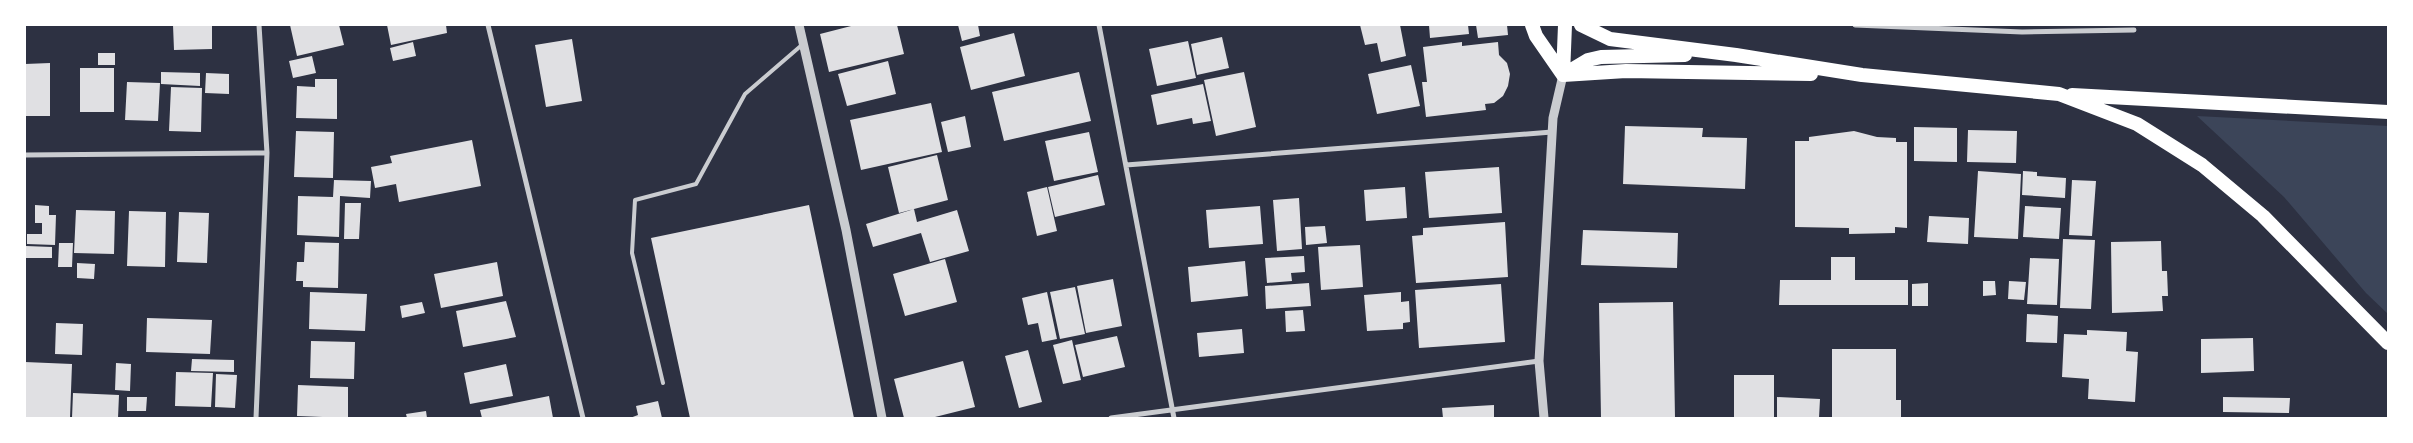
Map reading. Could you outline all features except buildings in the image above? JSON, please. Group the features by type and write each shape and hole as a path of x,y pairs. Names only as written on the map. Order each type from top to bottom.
{"highway":[{"path":"1532,25 1536,36 1563,75"},
{"path":"1563,75 1565,25"},
{"path":"1580,25 1610,39 1736,55 1862,75 2060,94 2388,112"},
{"path":"1563,75 1588,60 1601,57 1736,55"},
{"path":"1563,75 1626,71 1862,75"},
{"path":"2060,94 2137,124 2202,165 2264,216 2388,344"}],"street":[{"path":"256,418 267,154 259,25"},
{"path":"488,25 583,418"},
{"path":"799,25 846,230 882,418"},
{"path":"1099,25 1174,418"},
{"path":"1855,25 2022,32 2134,30"},
{"path":"2022,25 2022,32"},
{"path":"1544,418 1539,361 1552,132 1555,108 1563,75"},
{"path":"1126,165 1552,132"},
{"path":"25,155 267,154"},
{"path":"1111,418 1172,408 1539,361"}],"lane":[{"path":"663,383 632,253 635,200 696,184 745,94 803,44"}],"shaded area":[{"path":"2197,116 2388,126 2388,314 2366,293 2284,197"}]}
